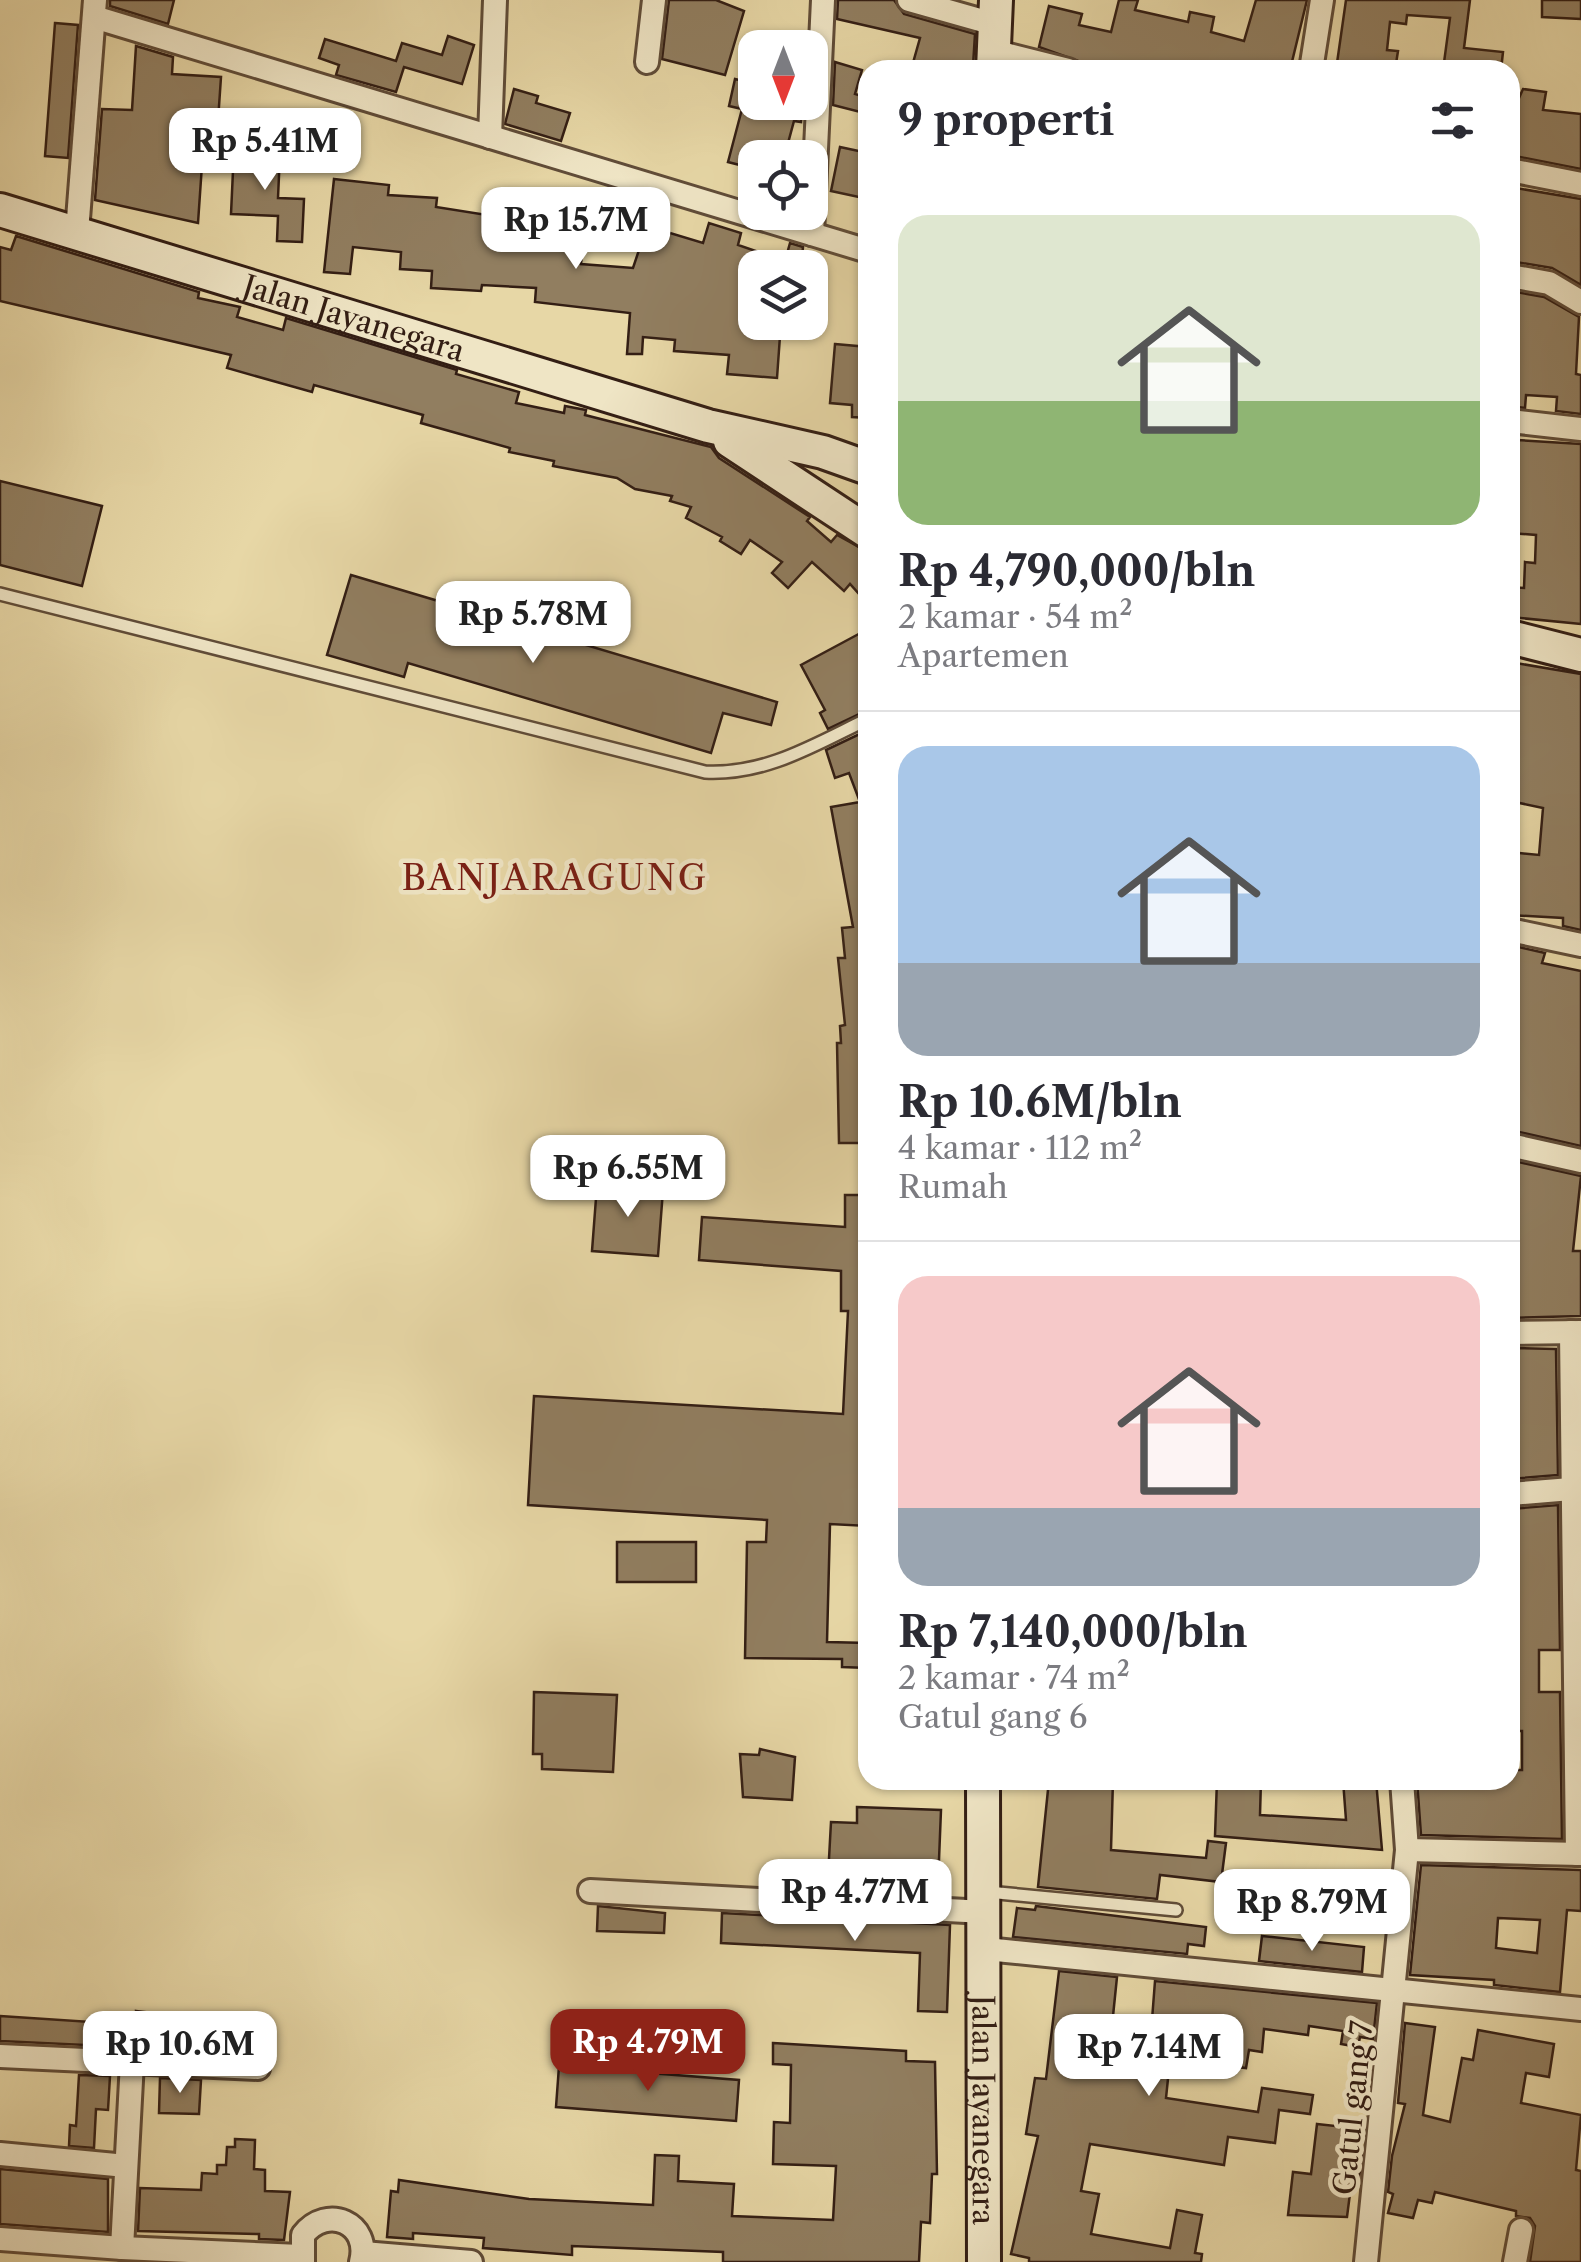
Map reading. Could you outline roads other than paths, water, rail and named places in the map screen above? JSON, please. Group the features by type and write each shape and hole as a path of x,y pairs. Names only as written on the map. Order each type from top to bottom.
{"main road":[{"name":"Jalan Jayanegara","path":"0,210 708,426 822,452 858,465"},
{"name":"Jalan Jayanegara","path":"708,426 858,524"},
{"path":"840,510 839,495 858,474"},
{"path":"1520,640 1581,655"},
{"name":"Jalan Jayanegara","path":"983,1790 984,2262"}],"street":[{"path":"490,137 495,0"},
{"path":"647,62 654,0"},
{"path":"812,234 823,0"},
{"path":"909,0 1046,60"},
{"path":"1313,60 1322,0"},
{"path":"76,232 95,8 490,137 858,248"},
{"path":"1520,172 1581,184"},
{"path":"1520,278 1549,283 1581,302"},
{"path":"1520,422 1581,429"},
{"path":"1520,932 1581,944"},
{"path":"1520,1147 1581,1161"},
{"path":"1407,1850 1579,1854 1576,1332 1520,1332"},
{"path":"1520,1492 1574,1483"},
{"name":"Gatul gang 7","path":"1366,2262 1407,1850 1403,1790"},
{"path":"590,1891 984,1902"},
{"path":"986,1949 1396,1987 1581,2009"},
{"path":"0,2056 258,2068"},
{"path":"122,2248 132,2062"},
{"path":"0,2154 126,2166"},
{"path":"0,2239 302,2259 300,2246 310,2226 330,2218 340,2219 358,2232 362,2257 471,2262"},
{"path":"1515,2262 1521,2230"}],"lane":[{"path":"0,594 706,772 752,771 775,764 858,724"},
{"path":"984,1902 1176,1910"}],"district":[{"name":"BANJARAGUNG","path":"555,877"}]}
